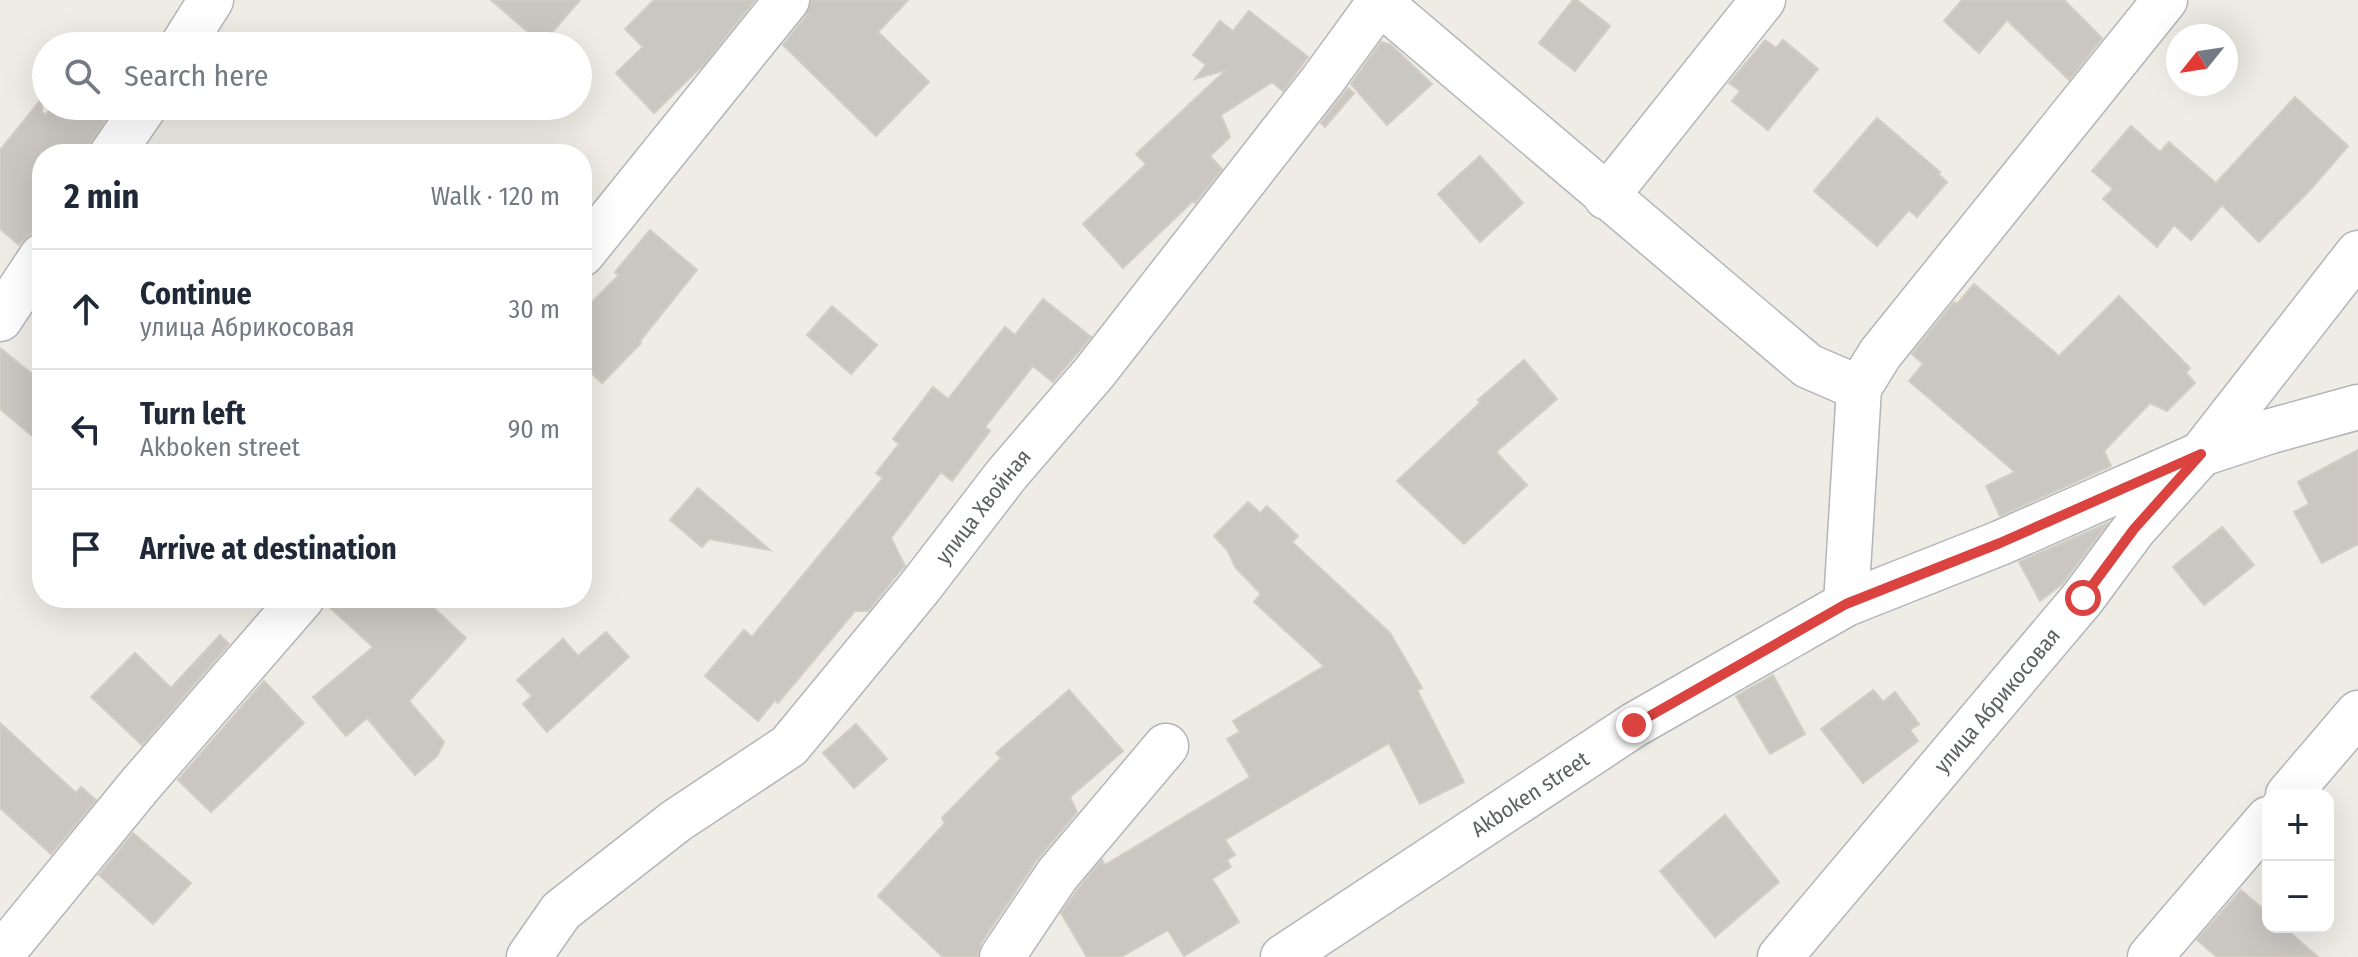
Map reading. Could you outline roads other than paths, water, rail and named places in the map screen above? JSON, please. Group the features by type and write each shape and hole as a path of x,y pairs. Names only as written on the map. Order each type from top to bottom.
{"street":[{"path":"191,32 211,0"},
{"path":"592,242 787,0"},
{"path":"1606,197 1763,0"},
{"path":"1846,604 1859,388 1880,354 2165,0"},
{"path":"1379,1 1808,366 1859,388"},
{"name":"улица Хвойная","path":"529,957 561,911 676,821 789,746 920,587 1007,474 1094,373 1322,81 1379,1"},
{"path":"119,144 135,120"},
{"name":"улица Абрикосовая","path":"1780,957 2083,598 2134,529 2201,454 2358,253"},
{"path":"0,319 32,271"},
{"name":"Akboken street","path":"1283,957 1634,725 1846,604 2000,543 2201,454 2358,407"},
{"path":"0,956 140,785 293,608"},
{"path":"2293,789 2358,713"},
{"path":"1002,957 1057,875 1166,746"},
{"path":"2150,957 2262,826"}]}
